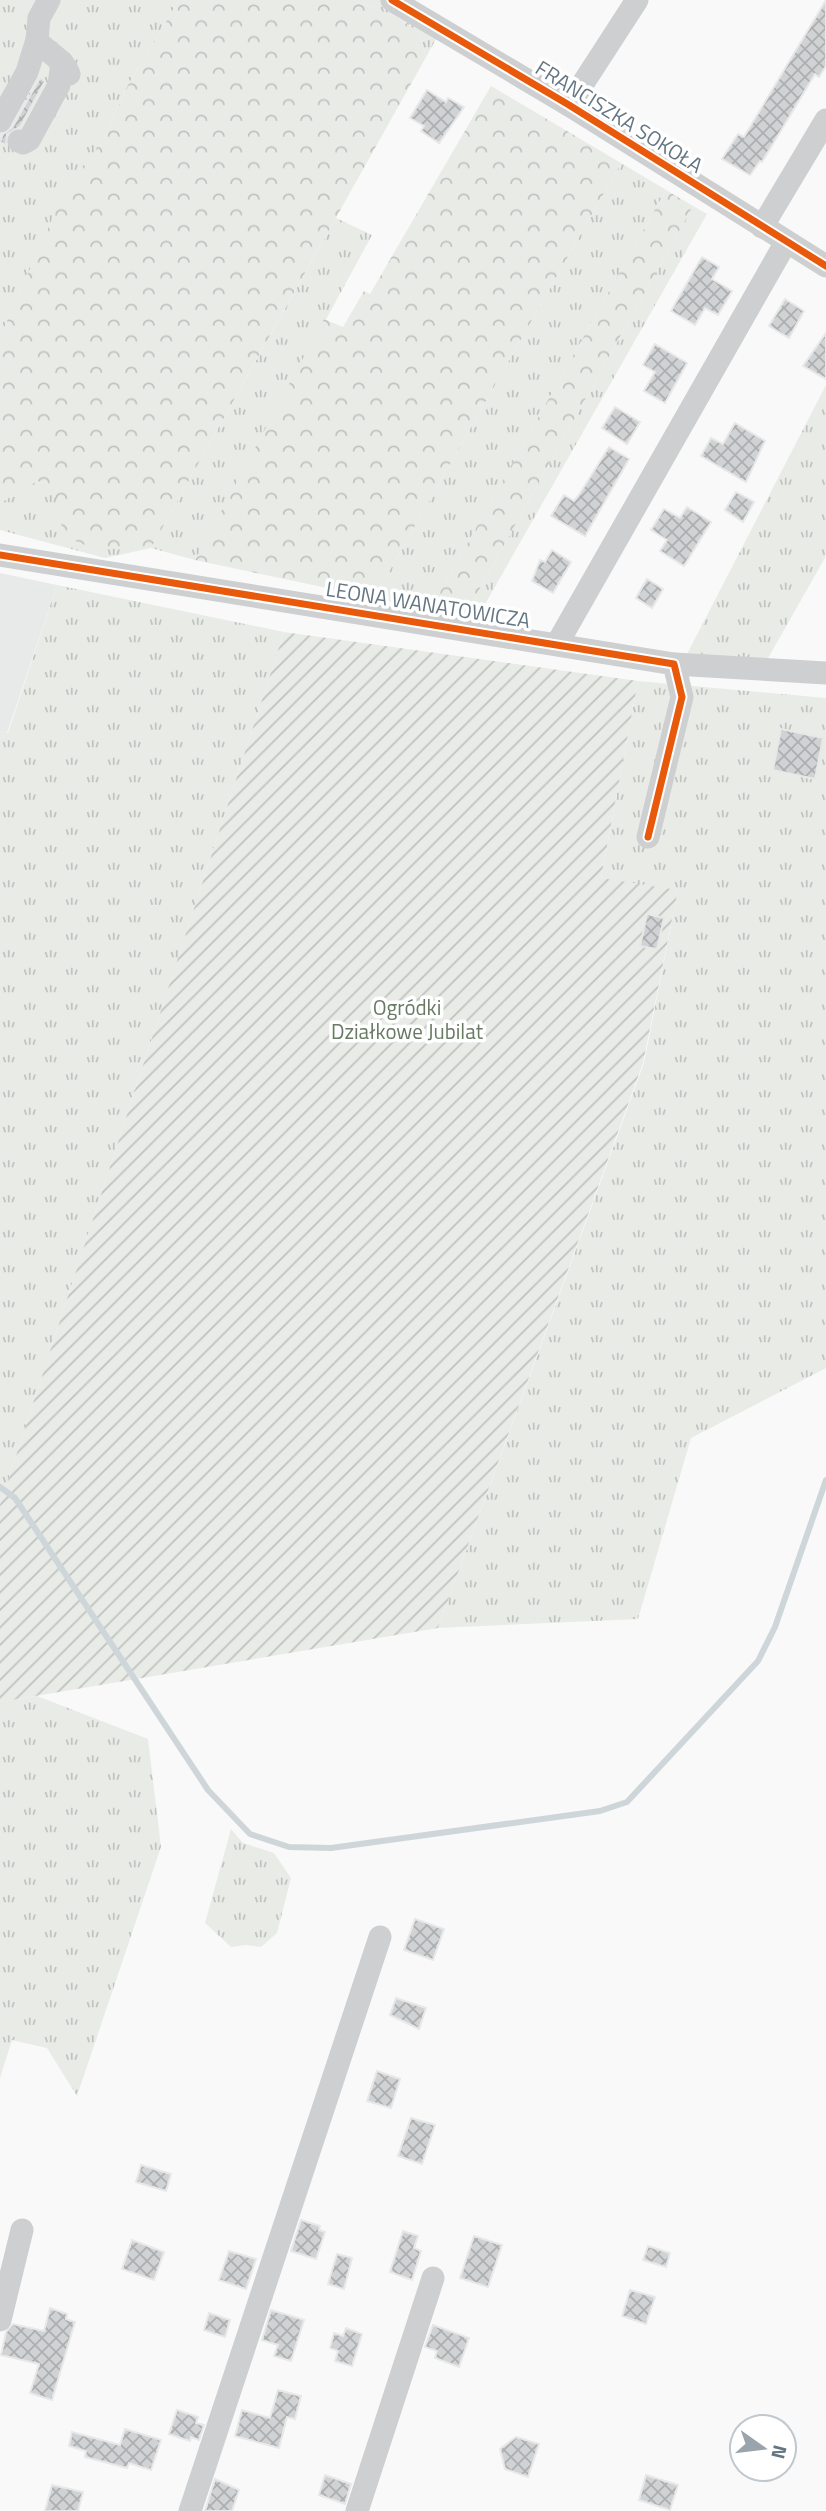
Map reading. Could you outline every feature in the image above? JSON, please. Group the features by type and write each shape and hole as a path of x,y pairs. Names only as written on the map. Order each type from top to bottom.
{"street":[{"path":"37,40 66,70 29,140 6,131 37,40 39,18 49,0"},
{"name":"FRANCISZKA SOKOŁA","path":"392,0 569,105 826,266"},
{"path":"569,105 636,0"},
{"path":"762,227 826,120"},
{"path":"557,644 786,242"},
{"name":"LEONA WANATOWICZA","path":"0,555 674,664 826,673"},
{"path":"648,837 682,697 674,664"},
{"path":"190,2511 380,1937"},
{"path":"0,2320 22,2230"},
{"path":"357,2511 433,2278"}],"shaded area":[{"path":"0,573 57,585 7,733 0,731"}],"green space":[{"path":"0,0 179,0 128,85 101,145 68,184 0,337"},
{"path":"179,0 353,0 399,18 419,33 426,57 151,548 103,548 80,543 63,529 54,485 37,481 0,503 0,337 68,183 101,145 128,85"},
{"path":"353,0 410,0 446,21 426,57 419,33 399,18"},
{"path":"491,86 621,163 374,598 195,560 324,319 343,327 364,291 370,294"},
{"path":"621,163 666,190 430,610 374,598"},
{"path":"666,190 693,206 464,617 430,610"},
{"path":"693,206 707,214 476,620 464,617"},
{"path":"336,218 372,235 195,560 151,548"},
{"path":"826,385 826,556 767,660 686,656"},
{"path":"37,481 55,485 63,528 151,548 105,558 0,530 0,503"},
{"path":"57,585 284,632 0,1505 0,731 8,733"},
{"name":"Ogródki Działkowe Jubilat","path":"284,632 638,681 601,878 678,890 643,1063 438,1628 0,1702 0,1505"},
{"path":"638,681 826,698 826,1368 691,1438 638,1619 438,1628 644,1063 678,890 601,879"},
{"path":"37,1696 148,1739 161,1847 77,2096 47,2048 12,2040 0,2078 0,1702"},
{"path":"231,1829 243,1843 274,1853 291,1878 277,1933 261,1947 231,1947 205,1923"}],"building":[{"path":"826,0 826,66 819,77 815,74 762,162 760,161 750,175 722,159 738,134 744,137"},
{"path":"40,78 45,81 20,127 7,134 6,145 0,142 3,134 12,128"},
{"path":"427,90 446,102 448,98 464,107 439,143 421,131 424,126 410,118"},
{"path":"702,257 719,267 712,279 732,291 718,315 705,308 695,325 671,311"},
{"path":"785,299 804,311 789,338 769,326"},
{"path":"826,333 826,379 803,366"},
{"path":"655,344 687,363 665,403 644,391 655,372 643,365"},
{"path":"615,407 640,422 627,444 602,428"},
{"path":"735,423 765,441 746,482 701,456 711,438 723,444"},
{"path":"609,447 629,459 585,536 551,516 564,495 574,501"},
{"path":"736,492 754,502 743,522 725,510"},
{"path":"687,507 711,522 684,566 660,551 667,540 651,530 664,509 680,518"},
{"path":"552,550 571,562 553,593 532,581 540,560 545,562"},
{"path":"647,579 663,589 652,608 636,598"},
{"path":"781,729 823,738 815,779 773,770"},
{"path":"647,914 664,918 657,949 640,946"},
{"path":"415,1919 444,1929 433,1960 404,1950"},
{"path":"396,1998 426,2008 419,2029 390,2015"},
{"path":"377,2071 400,2079 391,2108 367,2101"},
{"path":"411,2118 435,2125 422,2164 398,2156"},
{"path":"141,2165 171,2174 166,2191 136,2182"},
{"path":"301,2220 320,2226 319,2230 325,2232 316,2259 291,2251"},
{"path":"403,2231 418,2236 414,2248 421,2251 412,2280 390,2272"},
{"path":"474,2236 502,2245 488,2287 460,2278"},
{"path":"132,2240 164,2252 154,2280 122,2269"},
{"path":"648,2246 670,2253 666,2267 643,2260"},
{"path":"229,2251 256,2259 246,2289 219,2280"},
{"path":"337,2254 352,2258 344,2289 328,2284"},
{"path":"630,2290 655,2297 646,2324 622,2316"},
{"path":"50,2308 67,2314 66,2319 75,2322 52,2400 30,2393 39,2364 1,2355 6,2332 13,2324 44,2331"},
{"path":"271,2310 304,2320 291,2361 274,2356 278,2345 262,2340"},
{"path":"209,2313 230,2320 225,2337 204,2330"},
{"path":"433,2325 469,2338 459,2367 435,2358 437,2351 425,2347"},
{"path":"346,2328 362,2334 352,2366 335,2361 338,2351 330,2348 334,2333 343,2336"},
{"path":"278,2390 301,2396 295,2419 287,2417 279,2448 235,2436 242,2410 270,2418"},
{"path":"177,2410 198,2417 196,2423 204,2425 199,2440 191,2437 190,2441 169,2434"},
{"path":"125,2429 161,2440 151,2470 129,2463 127,2468 85,2457 86,2451 69,2446 72,2432 120,2445"},
{"path":"516,2437 539,2444 528,2477 505,2469 500,2449"},
{"path":"325,2475 351,2484 345,2504 319,2495"},
{"path":"646,2475 678,2485 670,2510 639,2500"},
{"path":"215,2479 239,2490 232,2511 205,2511"},
{"path":"52,2485 83,2492 78,2511 45,2511"}],"waterway":[{"path":"0,1487 15,1498 208,1790 250,1834 289,1847 331,1848 600,1811 627,1802 758,1661 775,1627 826,1480"}],"cycle path":[{"path":"392,0 569,105 826,266"},
{"path":"0,555 674,664 682,697 648,837"}]}
